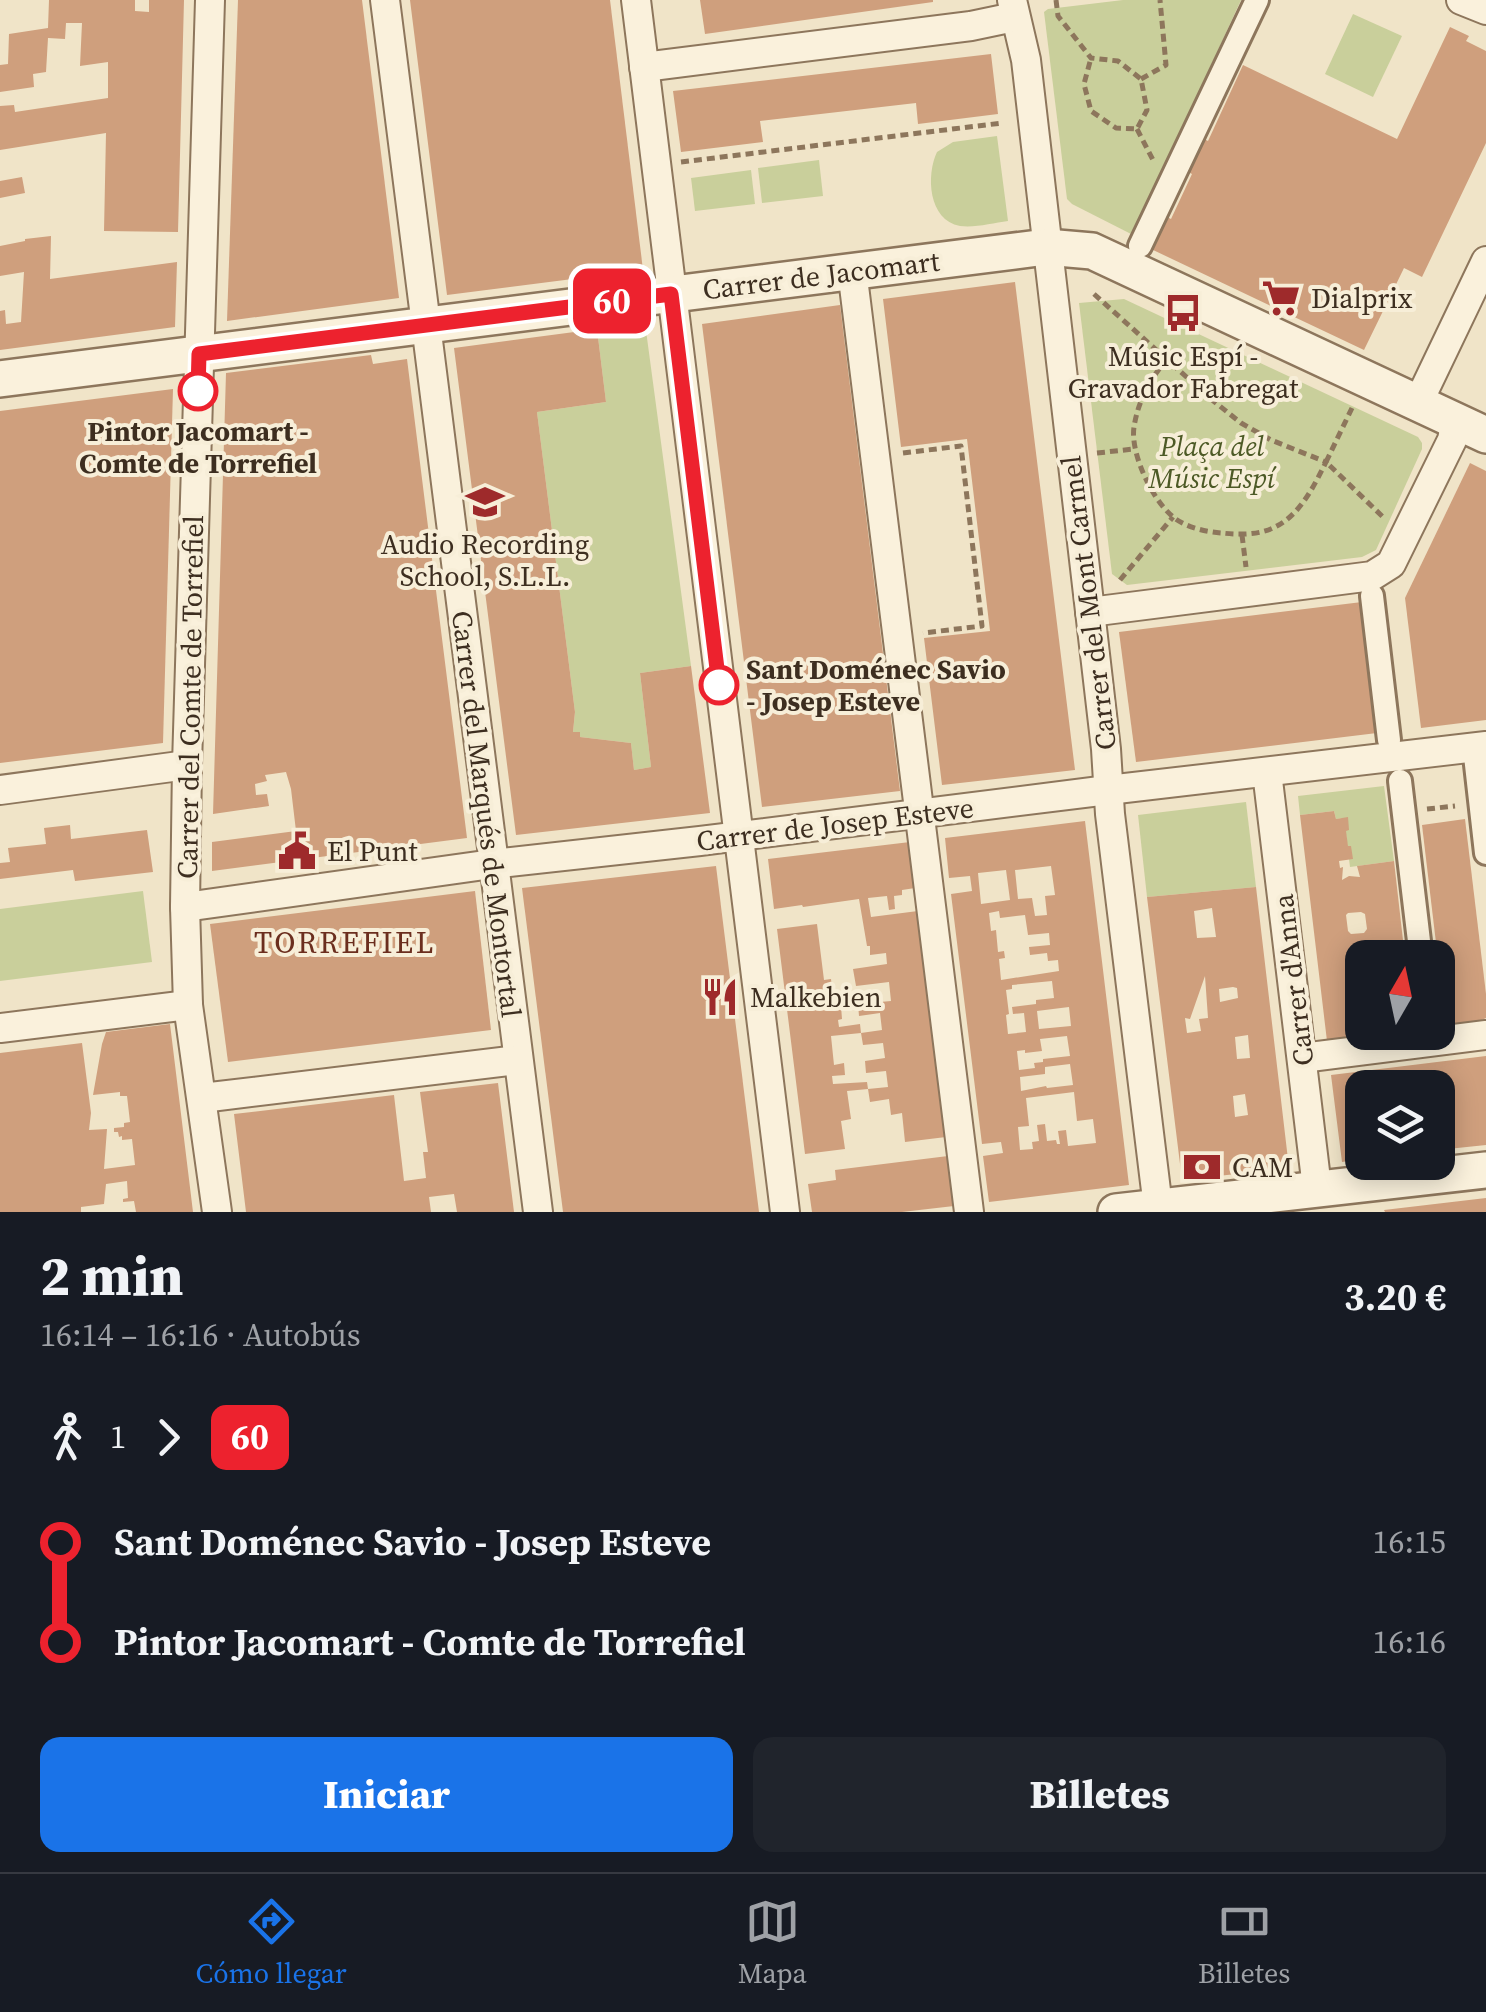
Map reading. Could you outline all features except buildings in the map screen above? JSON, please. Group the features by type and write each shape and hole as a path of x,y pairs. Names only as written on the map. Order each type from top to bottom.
{"street":[{"name":"Carrer del Comte de Torrefiel","path":"210,0 185,907 188,1005 217,1212"},
{"name":"Carrer del Marqués de Montortal","path":"385,0 538,1212"},
{"path":"636,0 784,1212"},
{"path":"1140,246 1258,0"},
{"path":"1460,0 1486,10"},
{"path":"644,68 971,26 1014,8"},
{"name":"Carrer del Mont Carmel","path":"1014,8 1026,60 1158,1207"},
{"name":"Carrer de Jacomart","path":"0,379 1046,246"},
{"path":"1046,246 1092,251 1486,435"},
{"path":"1431,409 1486,260"},
{"path":"852,270 969,1212"},
{"path":"1090,612 1372,576 1383,571 1391,564 1452,440 1454,430 1431,409"},
{"path":"1372,596 1389,740"},
{"path":"1480,747 1480,803 1486,853"},
{"name":"Carrer de Josep Esteve","path":"185,907 492,864 1480,747"},
{"path":"0,790 187,765"},
{"name":"Carrer d'Anna","path":"1267,772 1302,1058 1299,1198"},
{"path":"1400,781 1419,940"},
{"path":"0,1028 188,1005"},
{"path":"1302,1058 1486,1035"},
{"path":"202,1098 518,1060"},
{"path":"1116,1212 1299,1198 1486,1170"}],"path":[{"path":"1056,0 1058,16 1090,58 1118,61 1141,80 1147,110 1137,129 1116,128 1091,111 1084,84 1090,58"},
{"path":"1141,80 1166,65 1160,0"},
{"path":"678,162 1002,123"},
{"path":"1094,294 1210,399 1270,440 1326,462 1392,526"},
{"path":"1166,359 1152,377 1141,402 1134,449 1150,488 1172,517 1194,528 1242,535 1274,528 1293,513 1312,488 1356,401"},
{"path":"898,454 960,446 982,626 920,634"},
{"path":"1092,454 1134,449"},
{"path":"1117,584 1172,517"},
{"path":"1242,535 1247,574"},
{"path":"1404,812 1480,803"}],"green space":[{"path":"1123,0 1241,0 1133,235 1067,199 1044,12"},
{"path":"1353,14 1402,36 1373,97 1325,74"},
{"path":"997,136 1008,221 972,226 949,222 941,215 932,195 931,172 937,152 953,142"},
{"path":"819,160 823,196 762,203 758,168"},
{"path":"751,170 755,204 695,211 691,178"},
{"name":"Plaça del Músic Espí","path":"1124,299 1418,437 1422,449 1376,550 1362,557 1127,585 1112,574 1079,303"},
{"path":"645,323 691,666 640,673 651,767 634,770 631,743 580,737 580,732 573,732 575,712 537,412 606,402 597,329"},
{"path":"1384,786 1394,861 1350,867 1344,818 1336,819 1334,811 1300,815 1298,796"},
{"path":"1246,802 1256,887 1147,897 1138,815"},
{"path":"143,891 152,962 0,981 0,909"}],"bus line":[{"name":"60","path":"198,391 199,354 671,294 719,685"}],"place":[{"name":"Dialprix","path":"1281,298"},
{"name":"Músic Espí - Gravador Fabregat","path":"1183,313"},
{"name":"Pintor Jacomart - Comte de Torrefiel","path":"198,391"},
{"name":"Audio Recording School, S.L.L.","path":"485,502"},
{"name":"Sant Doménec Savio - Josep Esteve","path":"719,685"},
{"name":"El Punt","path":"297,851"},
{"name":"Malkebien","path":"720,997"},
{"name":"CAM","path":"1202,1167"}],"district":[{"name":"TORREFIEL","path":"345,942"}]}
